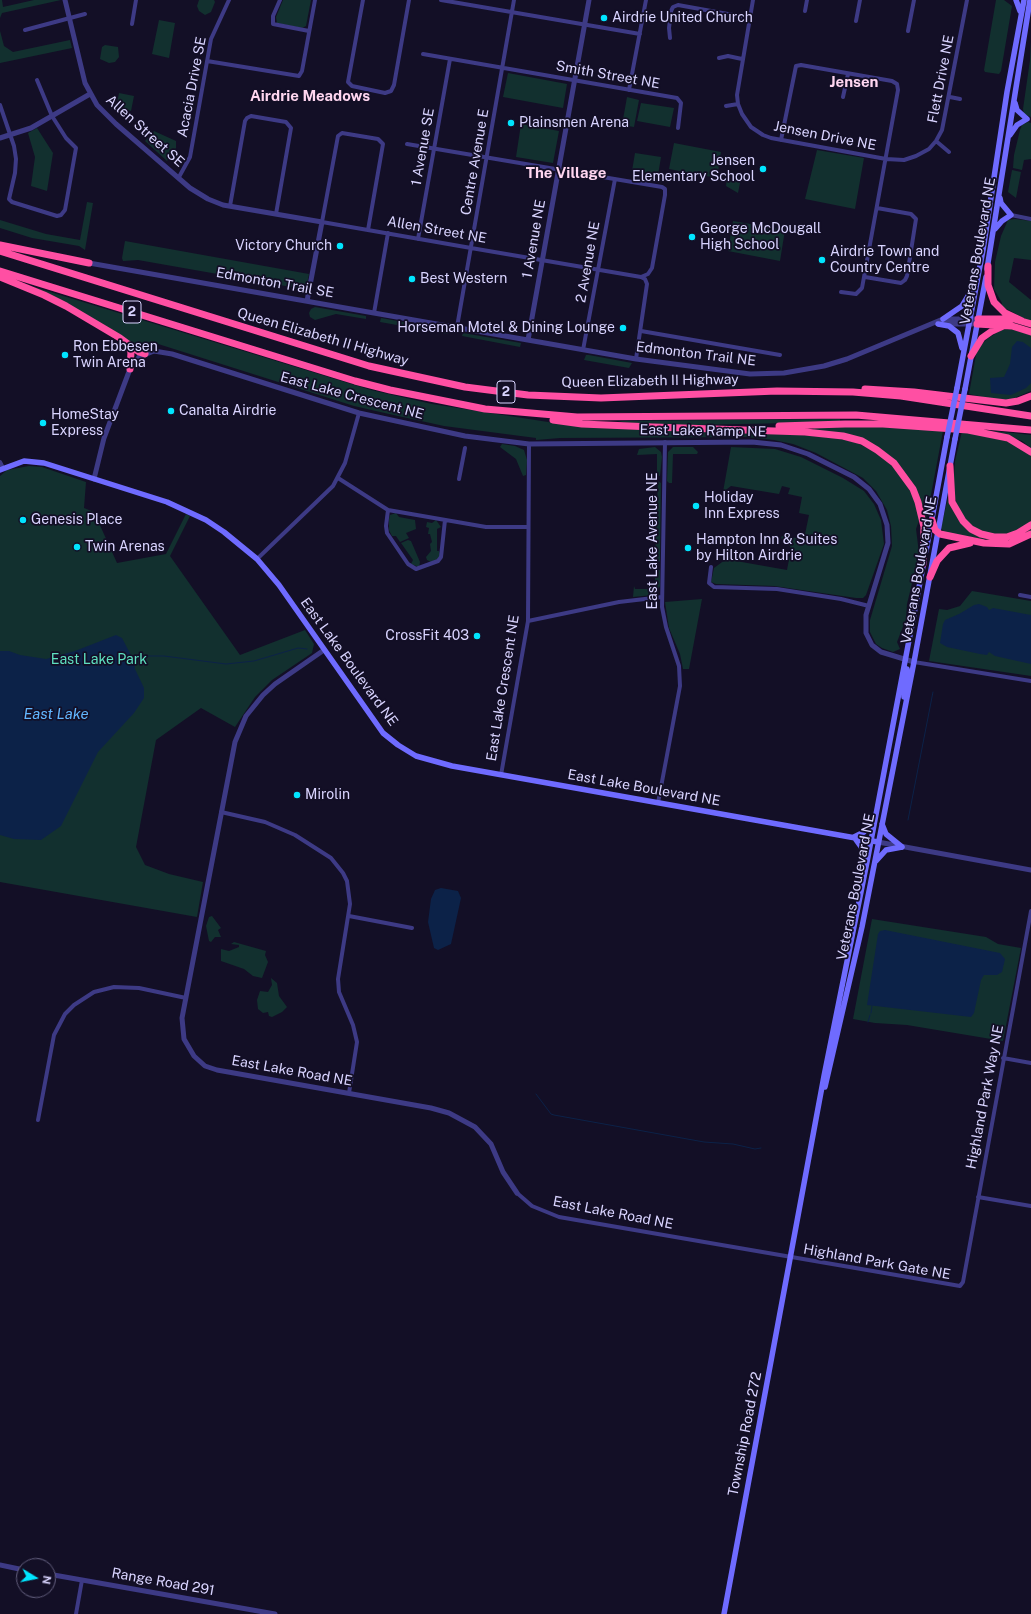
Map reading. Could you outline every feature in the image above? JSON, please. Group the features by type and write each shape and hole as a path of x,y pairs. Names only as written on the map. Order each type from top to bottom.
{"highway":[{"path":"0,245 89,263"},
{"name":"Queen Elizabeth II Highway","path":"0,251 368,366 465,387 528,395 601,398 777,391 853,392 901,396 1031,416"},
{"path":"988,266 988,285 994,302 1006,313 1031,324"},
{"name":"2","path":"0,271 362,383 412,395 499,411 570,417 622,418 814,414 856,415 1031,430"},
{"path":"0,277 44,295 120,338 139,352 145,354"},
{"path":"978,321 1022,321"},
{"path":"978,321 1022,328 1031,332"},
{"path":"971,356 986,335 1005,326"},
{"path":"120,338 130,349 130,369"},
{"path":"777,391 816,387 866,388 1006,403 1018,401 1031,396"},
{"path":"499,411 582,424 805,432 843,436 862,441 878,450 904,476 918,502 924,527 923,564"},
{"path":"734,429 845,424 937,427 999,435 1019,443 1031,452"},
{"path":"950,466 952,502 962,521 971,529 981,534 994,537 1007,537 1018,533 1031,525"},
{"path":"932,520 937,532 942,535 984,543"},
{"path":"930,577 937,561 949,548 966,543 1009,544 1031,534"}],"main road":[{"path":"1016,0 1020,8 1021,16"},
{"name":"Veterans Boulevard NE","path":"790,1258 977,281 1024,0"},
{"name":"Veterans Boulevard NE","path":"813,1140 862,927 914,662 937,532 988,266 1030,0"},
{"path":"1022,45 1031,21"},
{"path":"1008,137 1017,125 1027,119 1017,110 1014,100"},
{"path":"994,230 1002,221 1011,215 1001,203 1000,196"},
{"path":"943,319 965,304 977,281"},
{"path":"938,324 949,326 958,333 962,342 963,355"},
{"name":"East Lake Boulevard NE","path":"2,469 24,461 38,462 160,499 190,512 224,532 257,559 279,585 383,733 398,745 416,756 437,763 501,775 878,842"},
{"path":"902,722 906,669 905,659"},
{"path":"867,862 864,851 854,837 864,832 876,813"},
{"path":"882,822 886,834 902,847"},
{"path":"874,864 880,854 886,850 902,847"},
{"name":"Township Road 272","path":"724,1614 790,1258"}],"street":[{"name":"Allen Street SE","path":"65,0 81,72 90,94 97,105 112,121 198,194 216,203 230,206"},
{"path":"132,24 136,0"},
{"name":"Acacia Drive SE","path":"179,177 190,158 211,40 229,0"},
{"path":"280,0 273,16 273,24 309,31"},
{"path":"207,61 299,76 302,71 315,0"},
{"path":"363,0 348,82 352,86 385,93 391,91 394,85 410,0"},
{"path":"441,0 462,2 640,34"},
{"name":"Centre Avenue E","path":"457,327 514,0"},
{"name":"1 Avenue NE","path":"528,340 589,0"},
{"path":"629,90 646,0"},
{"name":"Jensen Drive NE","path":"753,0 737,86 738,104 746,121 751,127 763,135 781,140 886,159"},
{"path":"805,12 807,0"},
{"path":"856,21 860,0"},
{"path":"908,30 914,0"},
{"name":"Flett Drive NE","path":"886,159 904,160 916,156 929,149 936,141 944,123 950,97 967,0"},
{"path":"670,38 668,28 671,11 673,7 678,5 750,18"},
{"path":"25,30 85,14"},
{"name":"Smith Street NE","path":"424,54 680,99 681,103 678,128"},
{"path":"719,58 728,56 742,58"},
{"name":"1 Avenue SE","path":"418,239 450,59"},
{"path":"781,140 796,66 801,65 897,84 898,90 862,288 859,293 854,294 840,292"},
{"path":"843,97 848,74"},
{"path":"0,105 14,146 15,166 9,199 12,202 59,216 65,210 76,150 52,116 38,80"},
{"path":"0,138 31,128 90,94"},
{"path":"950,97 960,99"},
{"path":"726,106 738,104"},
{"path":"230,206 246,118 251,116 286,122 291,128 276,214"},
{"path":"308,301 338,136 344,133 378,139 382,142 383,147 368,230"},
{"path":"936,141 949,152"},
{"path":"407,144 660,186 664,189 665,195 652,268 648,274 641,277 645,279 647,284 636,358"},
{"name":"2 Avenue NE","path":"583,350 614,179"},
{"name":"Allen Street NE","path":"230,206 641,277"},
{"path":"865,277 901,283 906,280 907,276 916,220 911,214 877,208"},
{"path":"1011,215 1031,219"},
{"path":"374,313 388,234"},
{"name":"Edmonton Trail SE","path":"89,263 457,327"},
{"name":"Edmonton Trail NE","path":"457,327 583,350 731,372 784,373 824,366 847,359 943,319 978,321"},
{"name":"Edmonton Trail NE","path":"927,325 969,321"},
{"name":"Edmonton Trail NE","path":"641,331 780,355"},
{"name":"East Lake Crescent NE","path":"145,354 158,351 172,354 359,414 450,434 529,444 528,621 501,775"},
{"path":"94,479 104,438 130,369 136,360 145,354"},
{"path":"257,559 319,501 338,478 347,458 359,414"},
{"name":"East Lake Avenue NE","path":"658,803 680,681 678,659 666,627 662,597 665,442"},
{"name":"East Lake Ramp NE","path":"529,444 752,442 781,445 811,456 860,481 869,489 880,504 886,519 888,536 887,551 869,606 865,627 866,633 872,645 884,654 914,662"},
{"path":"459,479 465,448"},
{"path":"0,462 2,469"},
{"path":"338,478 388,510 486,527 528,527"},
{"path":"388,510 386,526 387,533 408,564 414,569 419,569 440,560 442,554 444,520"},
{"path":"711,567 709,583 714,587 777,590 841,599 869,606"},
{"path":"1020,595 1031,597"},
{"path":"528,621 619,602 662,597"},
{"name":"East Lake Road NE","path":"324,650 270,688 249,712 235,742 182,1025 184,1039 194,1056 206,1066 217,1070 440,1110 463,1120 475,1127 491,1144 503,1172 517,1193 532,1206 559,1217 790,1258"},
{"path":"914,662 1031,681"},
{"path":"221,812 254,819 273,825 295,835 331,858 343,873 347,881 350,904 349,916 338,979 339,992 353,1025 357,1042 349,1093"},
{"path":"878,842 1031,870"},
{"name":"Highland Park Way NE","path":"960,1286 963,1282 1031,911"},
{"path":"349,916 412,928"},
{"path":"38,1120 54,1035 66,1014 74,1005 94,992 114,987 139,988 186,998"},
{"path":"1003,1058 1031,1063"},
{"path":"978,1197 1031,1206"},
{"name":"Highland Park Gate NE","path":"790,1258 960,1286"},
{"path":"0,1565 16,1568"},
{"name":"Range Road 291","path":"56,1575 275,1614"},
{"path":"76,1614 82,1580"}],"green space":[{"path":"0,0 2,0 3,7 34,0 61,0 2,13 0,18"},
{"path":"199,0 214,0 215,2 211,12 205,15 199,11 197,6"},
{"path":"283,0 311,0 306,26 302,28 277,23 276,17"},
{"path":"996,0 1004,0 1012,6 1001,71 999,74 985,72 984,70"},
{"path":"159,20 175,23 169,58 152,54"},
{"path":"0,31 4,46 13,52 70,40 72,48 0,63"},
{"path":"1031,41 1031,117 1024,114 1023,109 1030,60"},
{"path":"105,45 118,47 119,57 115,62 109,63 100,59 102,47"},
{"path":"508,73 567,84 563,108 503,97"},
{"path":"119,93 134,96 131,111 116,108"},
{"path":"627,97 639,100 634,127 622,125"},
{"path":"641,103 674,108 670,127 637,121"},
{"path":"1028,122 1031,123 1031,159 1024,160 1022,170 1013,168 1014,155 1020,130 1022,125"},
{"path":"521,124 559,131 553,163 516,157"},
{"path":"37,128 53,153 47,191 31,186 35,157 28,133"},
{"path":"154,131 176,141 176,148 167,161 145,141"},
{"path":"674,143 721,152 717,178 669,169"},
{"path":"817,150 864,158 855,209 805,199"},
{"path":"635,153 661,157 658,175 632,171"},
{"path":"1012,170 1021,172 1016,198 1008,192"},
{"path":"732,176 741,178 738,193 726,186 727,178 731,178"},
{"path":"87,202 93,203 85,250 79,246 32,238 0,228 0,220 46,234 80,240"},
{"path":"1015,219 1031,221 1031,260 1014,258 1009,282 1031,300 1031,322 1001,306 1002,303 994,289 995,262 1001,236 1008,220"},
{"path":"733,221 785,230 780,261 728,251"},
{"path":"125,241 309,274 306,289 301,294 297,288 138,260 123,261 122,258"},
{"path":"34,287 371,390 432,404 561,424 800,435 836,438 857,443 875,452 889,462 901,476 912,494 920,518 916,529 919,553 907,604 906,619 897,642 900,649 893,652 882,648 876,644 870,632 870,620 892,546 891,526 887,510 876,491 863,478 816,453 793,444 746,437 560,438 536,440 536,438 444,426 354,406 155,343 138,348 77,309"},
{"path":"315,307 366,316 366,319 336,314 315,320 310,317 309,313 311,309"},
{"path":"381,318 448,330 448,334 380,322"},
{"path":"1010,329 1031,335 1031,391 1012,399 997,400 969,394 977,349 987,339 1001,330"},
{"path":"463,333 521,343 520,347 462,336"},
{"path":"586,355 632,363 629,368 584,360"},
{"path":"840,419 840,422 691,425 627,423 618,421"},
{"path":"813,427 891,427 943,431 927,516 925,517 914,485 899,464 880,448 814,430"},
{"path":"962,431 1014,443 1031,455 1031,522 1014,532 1002,535 986,533 975,528 964,519 957,507 953,489 955,461"},
{"path":"994,431 1031,435 1031,448 1022,441"},
{"path":"502,444 515,446 524,450 527,460 526,475 523,476 516,459 500,447"},
{"path":"655,447 661,452 662,457 660,476 657,475 657,454 637,455 639,449"},
{"path":"673,447 693,447 698,452 697,454 673,454 672,483 669,483 667,481 668,452"},
{"path":"731,447 775,449 801,457 843,478 864,491 874,504 881,520 884,544 866,595 863,598 774,586 716,584 711,582 714,568 729,557 736,558 736,561 787,570 791,549 790,546 781,538 782,536 804,539 809,515 799,513 802,497 788,494 790,488 782,486 779,494 731,486 723,492"},
{"name":"East Lake Park","path":"29,466 42,467 86,482 84,508 94,512 117,563 166,554 186,514 190,516 170,556 240,655 305,630 314,644 312,653 272,680 255,697 235,727 201,708 156,740 136,847 145,865 169,874 203,882 197,917 0,882 0,476 7,470"},
{"path":"658,481 661,483 660,561 657,563 655,561"},
{"path":"949,493 949,502 960,522 993,539 1024,534 1031,528 1031,531 1014,540 1003,542 945,533 941,528"},
{"path":"396,513 399,517 415,520 416,529 406,533 409,538 400,542 396,536 392,536 389,530 390,515"},
{"path":"436,520 441,527 437,529 437,551 439,551 440,555 438,559 431,562 427,560 426,557 431,551 430,544 432,542 430,534 428,534 429,528 426,527 427,522 432,523"},
{"path":"408,540 411,541 420,562 419,567 411,564 413,560 401,543"},
{"path":"655,569 660,570 660,586 657,592 653,595 633,597 634,586 635,589 650,589 651,586 655,586"},
{"path":"972,591 1031,601 1031,676 929,661 939,609 947,610 960,606"},
{"path":"702,599 689,669 683,669 680,654 669,628 665,602"},
{"path":"212,916 221,928 218,930 221,937 215,937 211,942 209,941 206,926 209,917"},
{"path":"872,919 986,937 998,944 1021,948 1003,1041 907,1025 875,1023 853,1019"},
{"path":"234,942 266,951 265,955 268,962 262,978 253,976 244,969 221,961 221,949 229,951 239,947 239,945 231,944"},
{"path":"271,978 277,983 279,996 287,1007 282,1012 272,1017 269,1016 268,1012 263,1013 258,1009 257,1000 260,991 268,992 272,985"}],"water":[{"path":"1017,341 1023,342 1031,348 1031,383 1026,388 1011,395 991,393 990,378 1004,377 1010,364 1012,347"},
{"path":"979,604 987,607 989,610 993,608 1031,615 1031,664 995,656 989,652 987,655 947,647 940,643 945,620 974,605"},
{"name":"East Lake","path":"116,635 122,638 134,661 135,669 144,688 144,698 134,713 98,752 61,826 41,840 14,839 0,835 0,651 9,651 20,655 46,659 75,651"},
{"path":"441,888 458,891 461,898 451,944 438,950 434,948 428,922 431,899 435,890"},
{"path":"885,930 1000,953 1005,959 1002,972 997,975 984,975 981,980 974,1013 971,1017 867,1005 878,934 880,931"}],"waterway":[{"path":"133,658 141,656 164,656 226,664 254,661 298,648 307,649"},
{"path":"908,820 933,692"},
{"path":"871,1013 872,1006"},
{"path":"868,1022 870,1015"},
{"path":"536,1094 551,1114 554,1115 704,1142 733,1144 755,1149 761,1148"}],"place":[{"name":"Airdrie United Church","path":"604,18"},
{"name":"Plainsmen Arena","path":"511,123"},
{"name":"Jensen Elementary School","path":"763,169"},
{"name":"George McDougall High School","path":"692,237"},
{"name":"Victory Church","path":"340,246"},
{"name":"Airdrie Town and Country Centre","path":"822,260"},
{"name":"Best Western","path":"412,279"},
{"name":"Horseman Motel & Dining Lounge","path":"623,328"},
{"name":"Ron Ebbesen Twin Arena","path":"65,355"},
{"name":"Canalta Airdrie","path":"171,411"},
{"name":"HomeStay Express","path":"43,423"},
{"name":"Holiday Inn Express","path":"696,506"},
{"name":"Genesis Place","path":"23,520"},
{"name":"Twin Arenas","path":"77,547"},
{"name":"Hampton Inn & Suites by Hilton Airdrie","path":"688,548"},
{"name":"CrossFit 403","path":"477,636"},
{"name":"Mirolin","path":"297,795"}],"district":[{"name":"Jensen","path":"854,82"},
{"name":"Airdrie Meadows","path":"310,96"},
{"name":"The Village","path":"566,173"}]}
